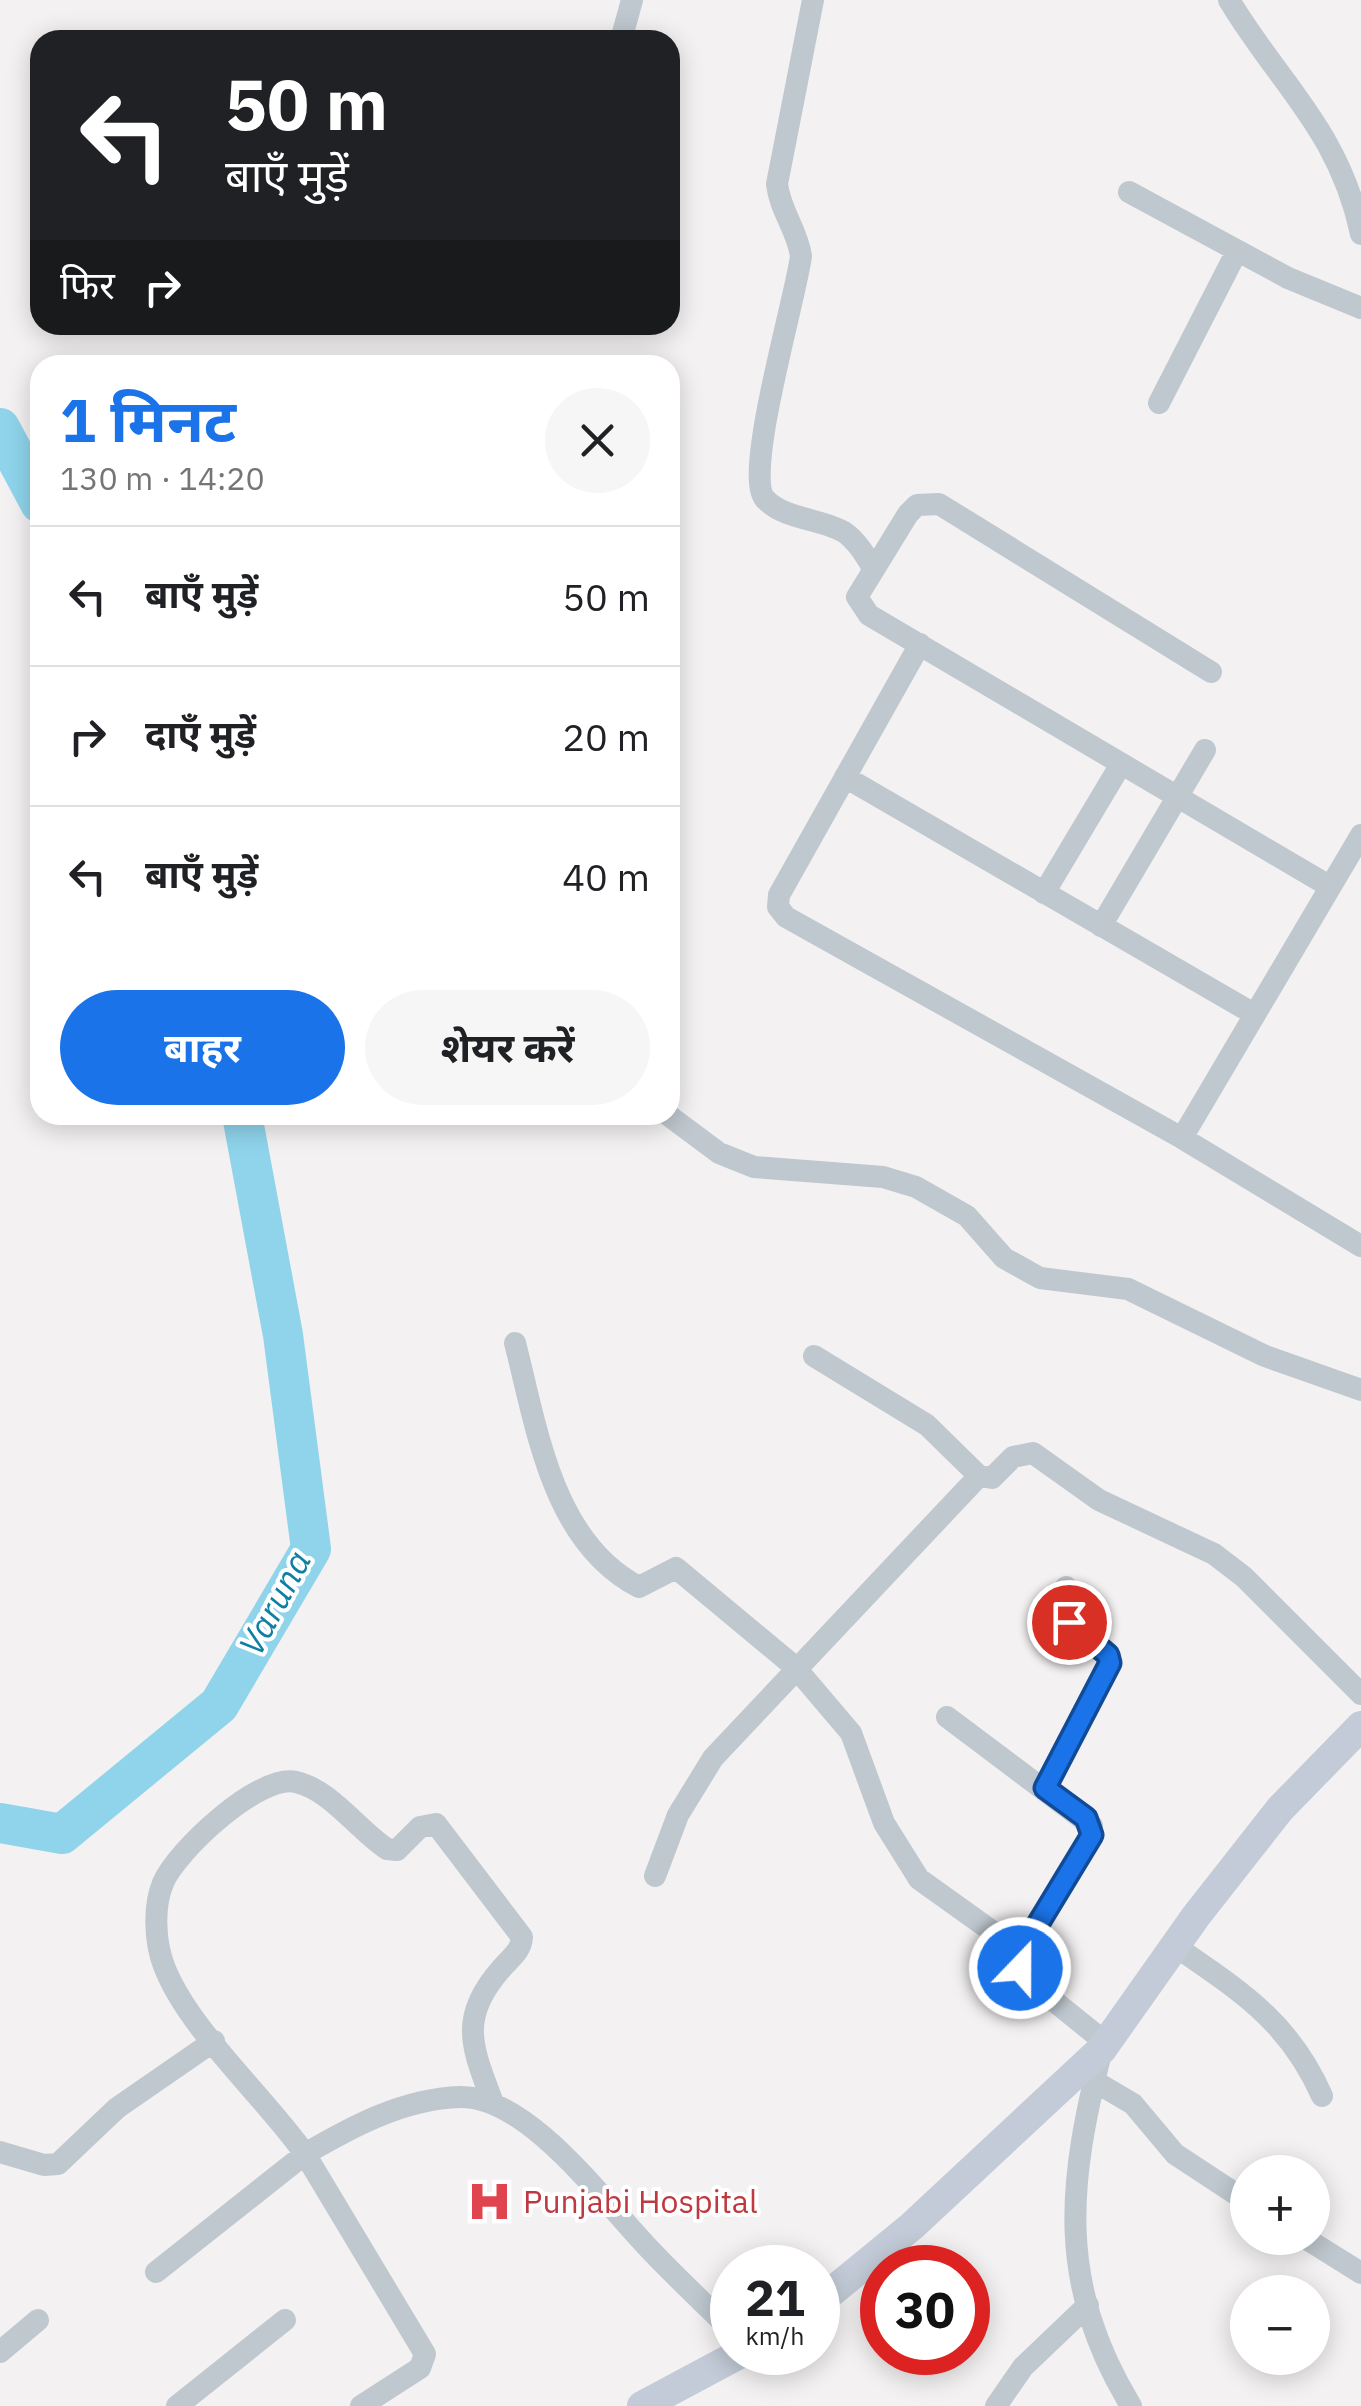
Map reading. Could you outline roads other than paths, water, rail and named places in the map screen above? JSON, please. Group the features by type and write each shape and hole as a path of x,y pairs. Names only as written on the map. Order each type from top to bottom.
{"street":[{"path":"624,30 632,0"},
{"path":"812,0 777,184 779,203 798,231 801,256 768,406 758,472 760,491 767,502 791,514 843,532 873,568"},
{"path":"1228,0 1315,118 1341,165 1361,234"},
{"path":"1129,192 1238,250 1361,308"},
{"path":"1158,403 1238,250"},
{"path":"1211,672 939,504 917,505 908,514 857,597 869,616 1329,886"},
{"path":"920,644 780,895 778,907 786,917 1182,1138 1361,1246"},
{"path":"1102,926 1205,750"},
{"path":"1044,892 1121,764"},
{"path":"845,777 1254,1014"},
{"path":"1182,1138 1361,835"},
{"path":"680,1124 719,1153 754,1167 817,1176 883,1178 916,1187 967,1216 1004,1258 1040,1278 1128,1290 1266,1356 1361,1390"},
{"path":"515,1343 549,1472 559,1502 576,1529 639,1587 676,1568 686,1573 732,1618 795,1668 852,1733 884,1822 919,1879 1021,1952"},
{"path":"814,1356 927,1425 979,1476 992,1478 1013,1457 1033,1453 1100,1500 1214,1554 1244,1577 1361,1694"},
{"path":"655,1876 696,1780 795,1668 979,1476"},
{"path":"1045,1788 1110,1663 1108,1655 1069,1622 1063,1606 1066,1587"},
{"path":"947,1717 1086,1818 1092,1835 1021,1952 1020,1968 1028,1980 1104,2046"},
{"path":"840,2285 912,2226 1104,2046 1280,1809 1361,1726"},
{"path":"362,2406 420,2368 425,2354 305,2154 273,2108 180,1998 163,1963 156,1922 162,1884 181,1856 230,1810 282,1780 300,1782 387,1849 396,1850 420,1827 436,1824 522,1936 518,1952 491,1981 470,2027 471,2044 493,2103"},
{"path":"1175,1946 1264,2010 1298,2050 1322,2096"},
{"path":"0,2152 44,2166 58,2164 118,2108 214,2041"},
{"path":"1104,2046 1074,2175 1073,2220 1094,2333 1131,2406"},
{"path":"1094,2081 1133,2104 1174,2154 1230,2190"},
{"path":"156,2272 305,2154 363,2121 399,2108 462,2097 493,2103 534,2130 710,2309"},
{"path":"1330,2253 1361,2272"},
{"path":"996,2406 1023,2366 1088,2305"},
{"path":"0,2352 38,2320"},
{"path":"177,2406 284,2320"},
{"path":"642,2406 710,2370"}],"waterway":[{"name":"Varuna","path":"0,428 30,484"},
{"name":"Varuna","path":"0,1823 62,1834 219,1705 311,1549 283,1335 244,1125"}],"place":[{"name":"Punjabi Hospital","path":"490,2202"}]}
